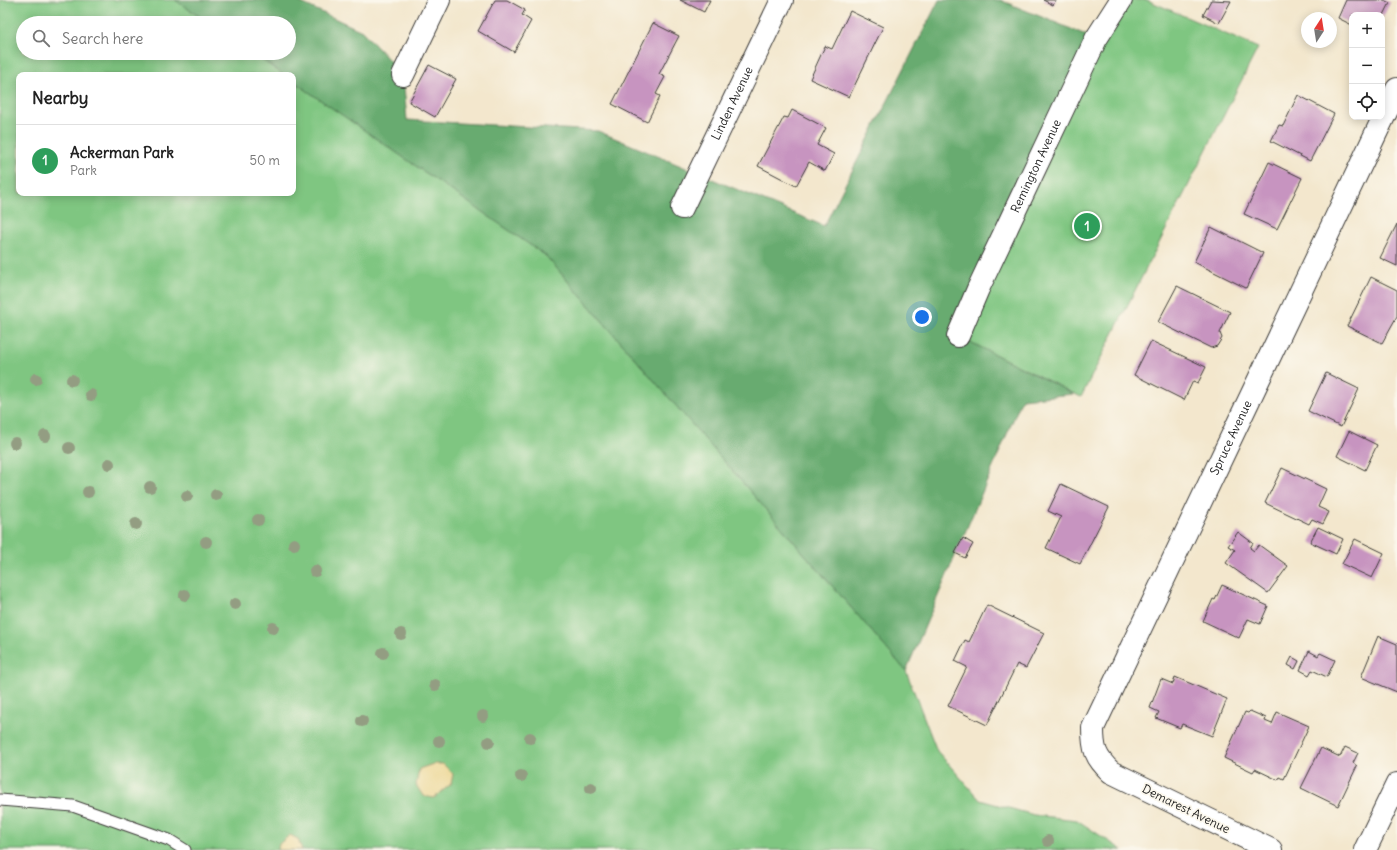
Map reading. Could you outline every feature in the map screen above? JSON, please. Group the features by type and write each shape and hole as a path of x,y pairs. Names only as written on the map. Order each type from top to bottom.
{"street":[{"path":"403,75 440,0"},
{"name":"Linden Avenue","path":"682,208 782,0"},
{"name":"Remington Avenue","path":"958,336 994,254 1096,39 1121,0"},
{"name":"Spruce Avenue","path":"1124,779 1110,772 1099,761 1093,746 1093,728 1397,89"},
{"name":"Demarest Avenue","path":"1124,779 1271,850"},
{"path":"1365,850 1397,784"}],"lane":[{"path":"0,800 74,806 169,840 185,850"}],"green space":[{"path":"0,0 175,0 199,16 16,16 16,60 262,60 280,72 16,72 16,196 296,196 296,83 546,256 906,671 937,751 980,800 1034,815 1077,820 1122,850 0,850"},
{"path":"175,0 295,0 362,31 403,75 407,120 598,131 824,226 939,0 1000,0 1096,39 958,336 1074,394 1022,399 906,671 546,256 296,83 296,72 280,72 262,60 296,60 296,16 199,16"},
{"path":"1121,0 1147,0 1258,48 1081,397 958,336"}],"sand":[{"path":"433,764 443,764 453,774 451,784 434,798 423,796 416,785 419,769"},
{"path":"290,835 298,839 302,850 278,850 279,844"}],"building":[{"path":"495,0 507,0 525,10 522,15 531,21 514,52 478,31"},
{"path":"680,0 710,0 704,12"},
{"path":"1043,0 1056,0 1053,5"},
{"path":"1211,0 1231,1 1219,23 1203,15"},
{"path":"1346,0 1384,0 1390,3 1385,13 1349,12 1349,24 1338,18"},
{"path":"850,11 883,27 849,97 810,79 825,46 832,49"},
{"path":"653,23 679,36 659,74 665,77 656,94 660,96 647,122 612,104"},
{"path":"429,65 456,79 435,117 409,102"},
{"path":"1298,95 1334,114 1310,161 1271,141 1279,125 1283,126"},
{"path":"792,110 826,128 817,145 834,154 825,171 809,162 796,186 758,166 784,117 788,118"},
{"path":"1269,162 1302,178 1277,229 1244,214"},
{"path":"1397,224 1397,266 1380,258"},
{"path":"1211,227 1263,253 1246,288 1194,262"},
{"path":"1371,277 1397,290 1397,316 1382,343 1347,326"},
{"path":"1177,286 1230,312 1220,333 1222,338 1217,346 1211,348 1158,322"},
{"path":"1151,341 1206,367 1198,383 1193,381 1184,400 1134,375"},
{"path":"1326,373 1359,389 1341,427 1308,411"},
{"path":"1349,431 1377,445 1365,470 1337,456"},
{"path":"1282,468 1326,489 1318,507 1329,512 1323,524 1312,519 1309,524 1265,503"},
{"path":"1061,484 1109,507 1080,564 1046,548 1061,517 1048,511"},
{"path":"1318,527 1343,539 1336,554 1310,542"},
{"path":"1238,532 1253,543 1250,548 1254,551 1259,545 1288,566 1268,593 1226,563 1235,550 1228,546"},
{"path":"963,538 973,544 965,558 955,553"},
{"path":"1355,539 1384,553 1372,578 1342,564"},
{"path":"1222,585 1268,606 1260,624 1248,619 1239,638 1203,621 1213,599 1215,600"},
{"path":"987,605 1044,633 1026,668 1017,664 987,725 948,706 967,667 955,661 965,640 969,642"},
{"path":"1378,636 1397,644 1397,692 1361,677"},
{"path":"1309,651 1318,656 1320,653 1335,660 1327,677 1312,670 1309,675 1300,670"},
{"path":"1292,657 1299,661 1295,669 1288,665"},
{"path":"1175,677 1227,699 1212,736 1182,724 1180,728 1156,718 1159,712 1150,708 1161,679 1173,684"},
{"path":"1250,711 1266,718 1265,721 1272,724 1277,712 1309,726 1284,779 1280,777 1278,780 1255,769 1253,772 1224,758 1245,712 1248,713"},
{"path":"1345,747 1358,753 1353,763 1357,766 1338,806 1301,788 1321,748 1340,757"}],"place":[{"name":"Ackerman Park","path":"1087,226"}]}
